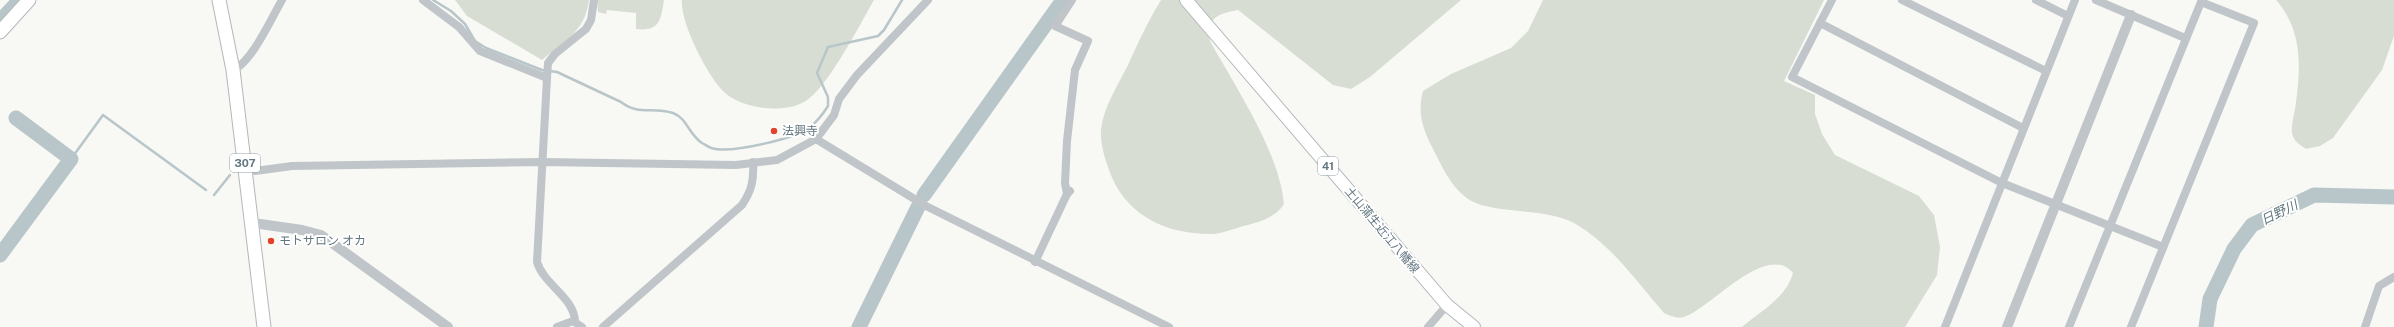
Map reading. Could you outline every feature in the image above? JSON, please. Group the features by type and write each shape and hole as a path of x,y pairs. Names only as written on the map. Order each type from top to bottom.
{"highway":[{"path":"0,32 29,0"},
{"name":"307","path":"219,0 233,70 253,223 264,327"}],"main road":[{"name":"土山蒲生近江八幡線","path":"1186,0 1447,305 1474,327"}],"street":[{"path":"233,70 241,67 248,57 282,0"},
{"path":"423,0 459,27 480,51 547,76"},
{"path":"557,327 565,322 578,324 575,315 562,296 544,277 537,262 548,65 555,54 586,29 591,20 594,0"},
{"path":"255,171 292,166 542,162 736,165 753,162 765,162 784,157 816,138 834,115 839,99 857,75 928,0"},
{"path":"1035,262 1069,192 1065,183 1067,140 1075,70 1088,41 1055,26 1072,0"},
{"path":"1832,0 1792,78 2002,183 2163,247"},
{"path":"1902,0 2046,71"},
{"path":"2036,0 2068,16"},
{"path":"1945,327 2075,0"},
{"path":"2096,0 2186,38"},
{"path":"2068,327 2201,1 2254,23 2131,327"},
{"path":"2007,327 2131,15"},
{"path":"1820,23 2023,128"},
{"path":"816,138 926,206 1035,262 1169,327"},
{"path":"603,327 742,205 749,195 754,178 753,162"},
{"path":"253,223 302,230 320,235 448,327"},
{"path":"2365,327 2379,286 2394,277"},
{"path":"1428,327 1447,305"}],"shaded area":[{"path":"455,0 589,0 587,11 578,28 572,35 542,60 467,16"},
{"path":"597,0 664,0 662,13 658,23 650,28 636,29 636,13 607,10 606,14 598,12"},
{"path":"682,0 874,0 833,71 813,95 804,102 795,106 785,108 762,108 739,102 722,90 716,82 695,47 685,21 682,9"},
{"path":"1161,0 1461,0 1370,77 1351,89 1333,85 1238,10 1224,13 1215,18 1210,27 1210,41 1244,99 1265,142 1274,163 1284,204 1276,213 1266,219 1214,234 1179,231 1163,226 1135,210 1124,198 1115,184 1105,158 1101,138 1101,129 1105,112 1147,24"},
{"path":"1543,0 1824,0 1784,81 1815,95 1815,114 1822,134 1835,155 1919,196 1934,215 1940,247 1937,275 1905,327 1742,327 1779,297 1785,290 1793,273 1782,265 1768,265 1754,270 1695,311 1684,317 1674,317 1664,313 1612,253 1574,223 1547,214 1487,206 1474,202 1464,196 1447,175 1424,129 1421,114 1421,99 1423,91 1451,74 1511,48 1528,31"},
{"path":"2276,0 2394,0 2394,36 2382,70 2333,138 2320,146 2306,149 2294,139 2292,133 2299,75 2298,48 2291,23 2285,11"}],"waterway":[{"path":"0,21 20,0"},
{"path":"433,0 451,11 465,24 475,41 486,48 542,70 557,72 634,109 659,110 678,115 698,140 716,149 737,149 764,144 792,136 813,125 828,106 828,97 817,73 828,47 878,36 884,30 902,0"},
{"path":"924,195 1063,0"},
{"path":"71,159 103,115 206,190"},
{"path":"0,255 71,159 16,118"},
{"path":"214,195 230,175"},
{"name":"日野川","path":"2206,327 2210,299 2234,249 2252,225 2314,195 2394,197"},
{"path":"859,327 918,207"}],"place":[{"name":"法興寺","path":"774,131"},
{"name":"モトサロン オカ","path":"271,241"}]}
